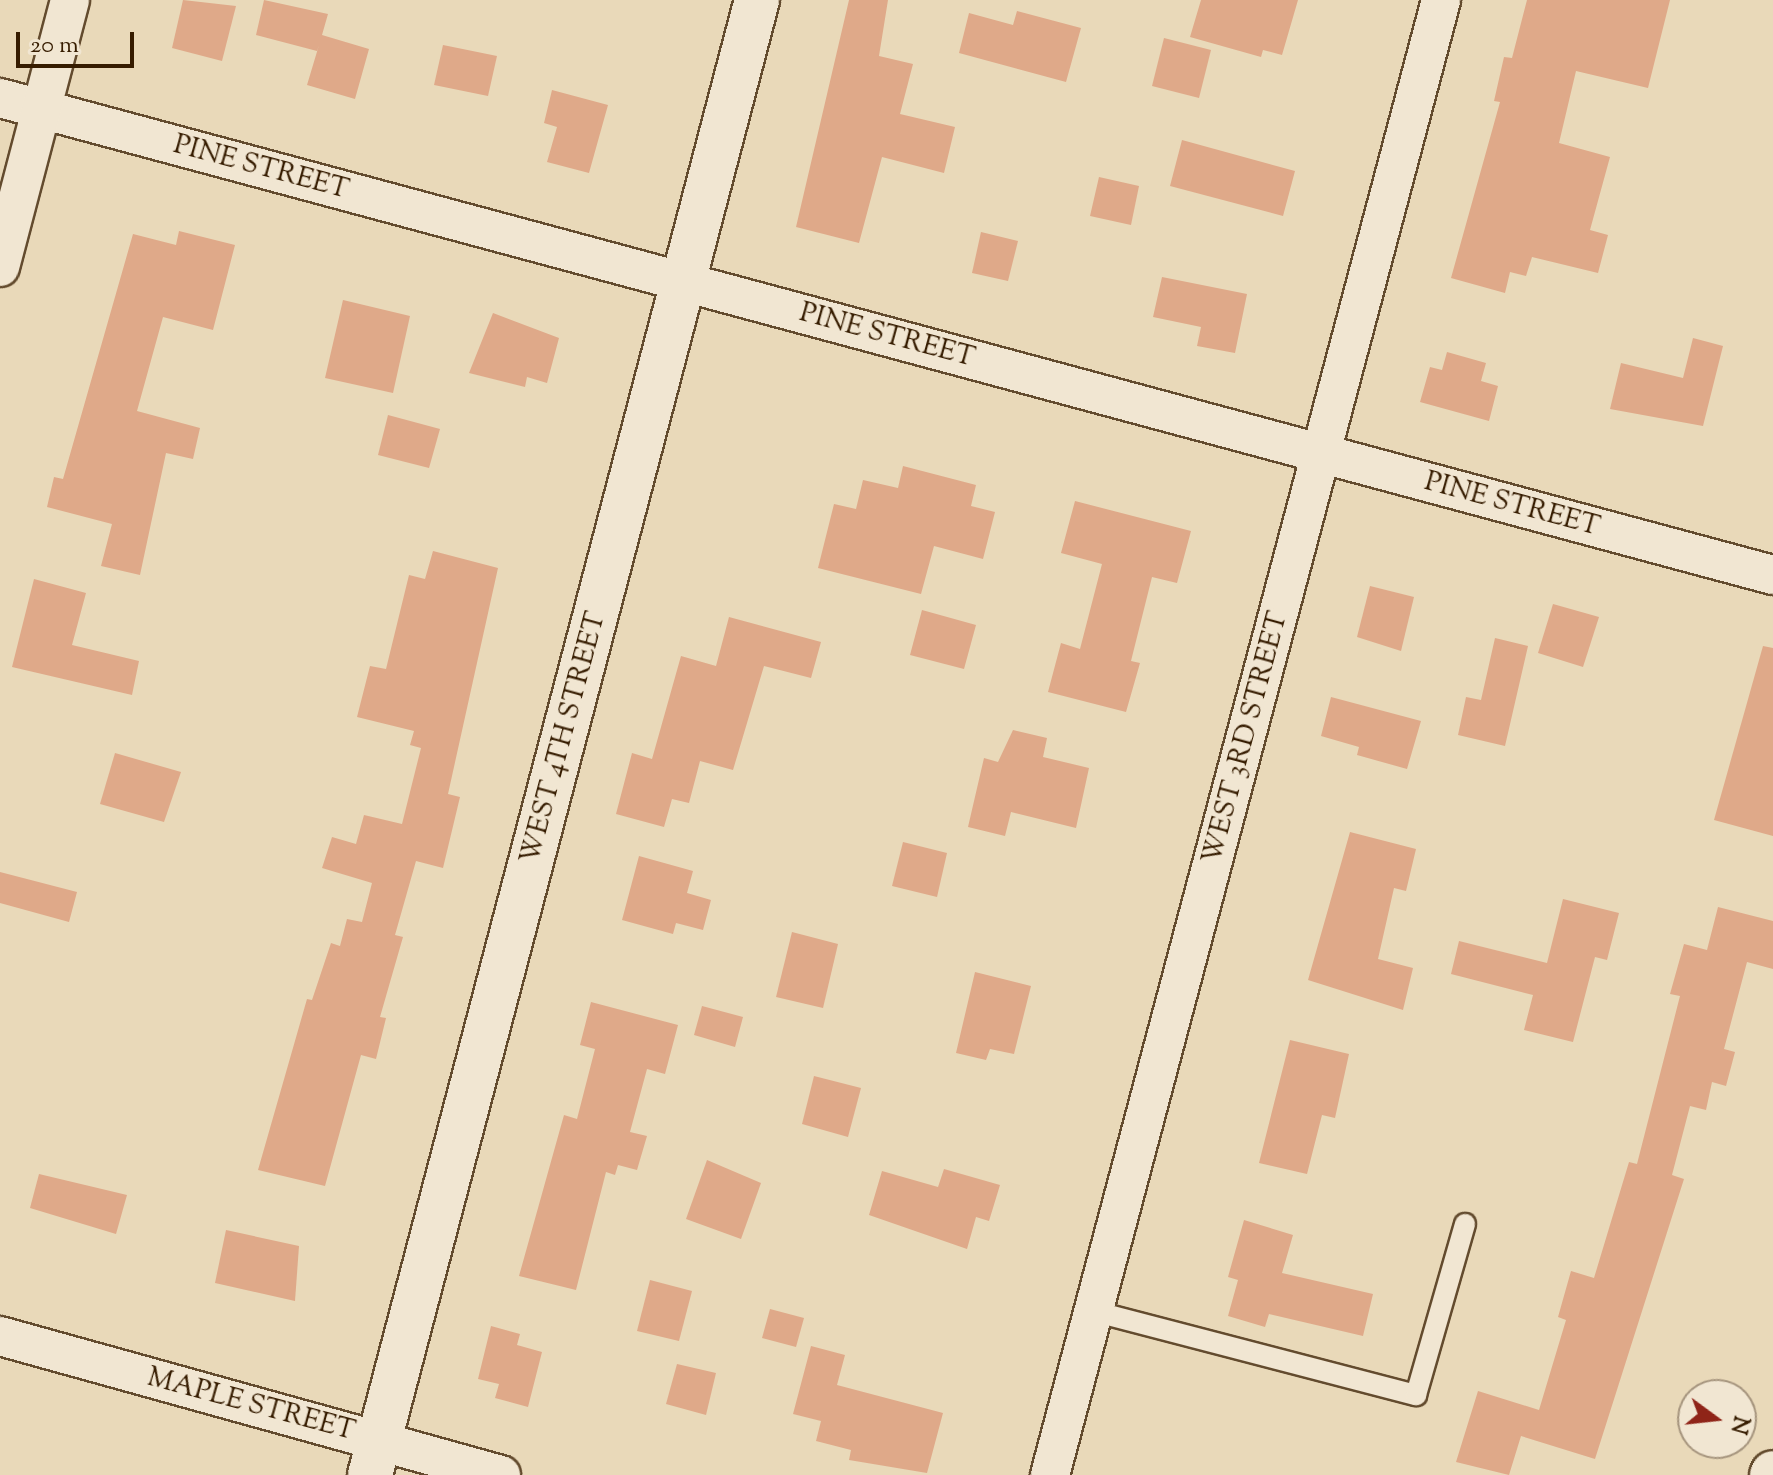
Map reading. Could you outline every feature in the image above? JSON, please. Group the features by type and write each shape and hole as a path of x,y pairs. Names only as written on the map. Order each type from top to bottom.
{"street":[{"path":"0,267 70,0"},
{"name":"WEST 4TH STREET","path":"375,1458 757,0"},
{"name":"WEST 3RD STREET","path":"1050,1475 1441,0"},
{"name":"PINE STREET","path":"0,98 1773,575"},
{"name":"MAPLE STREET","path":"0,1336 375,1458 501,1475"}],"lane":[{"path":"1093,1311 1416,1395 1465,1224"}],"building":[{"path":"183,0 236,6 222,61 172,48"},
{"path":"264,0 328,14 322,35 369,49 355,99 307,85 319,45 317,51 256,35"},
{"path":"849,0 888,0 879,56 913,64 900,114 955,127 944,173 882,157 859,243 796,227"},
{"path":"1201,0 1298,0 1282,55 1263,50 1261,57 1190,37"},
{"path":"1527,0 1670,0 1648,88 1576,71 1559,143 1610,157 1590,230 1608,235 1598,273 1532,257 1526,276 1510,272 1505,293 1451,278 1500,102 1494,101 1504,57 1512,58"},
{"path":"1017,11 1081,28 1066,82 959,53 969,13 1013,25"},
{"path":"1164,38 1211,50 1199,98 1152,86"},
{"path":"443,45 497,56 488,96 434,85"},
{"path":"552,90 608,105 589,173 547,162 557,127 544,123"},
{"path":"1182,140 1295,171 1283,216 1170,186"},
{"path":"1099,177 1139,186 1131,225 1090,216"},
{"path":"179,231 235,245 213,330 163,317 137,411 200,428 193,459 166,453 140,575 101,566 112,524 47,507 54,477 63,479 133,234 176,245"},
{"path":"981,232 1018,241 1008,281 972,273"},
{"path":"1162,277 1247,294 1235,353 1197,346 1201,327 1153,317"},
{"path":"343,300 410,316 393,393 325,378"},
{"path":"493,313 559,338 547,383 527,377 525,387 469,373"},
{"path":"1693,338 1723,346 1703,426 1610,409 1621,363 1683,378"},
{"path":"1447,352 1486,363 1481,381 1498,386 1489,421 1420,402 1430,367 1442,370"},
{"path":"388,415 440,429 429,468 378,455"},
{"path":"903,466 976,485 971,506 995,512 983,559 934,546 921,594 818,568 834,504 856,509 863,480 898,488"},
{"path":"1075,501 1191,531 1177,583 1152,577 1131,661 1140,663 1126,712 1048,692 1061,643 1080,649 1102,564 1061,553"},
{"path":"433,551 498,568 448,794 460,797 443,868 416,861 395,935 403,937 380,1017 386,1018 376,1059 361,1055 325,1186 258,1170 307,999 312,1000 331,943 340,946 347,919 362,922 372,883 322,868 332,837 356,844 364,815 402,824 421,748 410,745 414,731 357,717 370,666 386,669 409,575 425,579"},
{"path":"34,579 86,593 72,645 139,661 132,695 12,667"},
{"path":"1370,586 1414,597 1401,651 1357,637"},
{"path":"1553,604 1599,617 1583,667 1538,653"},
{"path":"922,610 976,625 964,669 910,655"},
{"path":"729,617 821,642 811,678 764,666 733,770 700,761 689,803 672,799 664,827 616,814 632,753 652,759 681,656 716,666"},
{"path":"1495,638 1528,646 1505,746 1458,735 1466,697 1481,700"},
{"path":"1763,646 1773,648 1773,836 1714,820"},
{"path":"1331,697 1421,721 1407,769 1357,755 1359,747 1321,736"},
{"path":"1013,730 1047,738 1043,757 1089,768 1076,828 1011,812 1005,836 968,827 984,758 998,762"},
{"path":"115,753 181,772 164,822 100,804"},
{"path":"1350,832 1416,849 1406,891 1394,888 1378,959 1413,968 1403,1010 1308,980"},
{"path":"903,842 947,853 937,897 892,886"},
{"path":"639,856 693,871 687,893 711,900 703,930 676,923 673,934 622,920"},
{"path":"0,872 77,892 69,922 0,903"},
{"path":"1563,899 1619,913 1607,960 1595,957 1573,1042 1524,1030 1533,995 1451,974 1459,941 1547,963"},
{"path":"1718,907 1773,921 1773,969 1747,962 1724,1049 1735,1052 1726,1086 1712,1082 1706,1110 1690,1106 1672,1175 1684,1179 1595,1459 1521,1436 1509,1475 1456,1462 1478,1391 1539,1410 1566,1320 1558,1317 1571,1271 1594,1278 1629,1162 1637,1164 1680,996 1670,994 1684,944 1707,950"},
{"path":"792,932 838,944 823,1008 776,997"},
{"path":"975,972 1031,986 1014,1054 990,1049 986,1060 956,1053"},
{"path":"591,1002 678,1025 665,1074 647,1069 630,1132 647,1136 637,1170 618,1165 615,1175 606,1172 576,1290 519,1276 564,1115 577,1119 595,1049 580,1045"},
{"path":"702,1006 743,1017 735,1047 694,1035"},
{"path":"1290,1040 1349,1054 1335,1118 1322,1115 1307,1174 1259,1163"},
{"path":"814,1076 861,1088 848,1137 802,1124"},
{"path":"707,1160 761,1183 741,1239 686,1219"},
{"path":"944,1169 1000,1185 989,1221 976,1217 967,1249 869,1215 882,1171 938,1187"},
{"path":"39,1174 127,1195 116,1234 30,1208"},
{"path":"1244,1220 1293,1235 1282,1273 1373,1294 1363,1336 1269,1314 1265,1327 1228,1316 1238,1280 1228,1277"},
{"path":"226,1230 299,1246 295,1301 215,1283"},
{"path":"650,1280 692,1291 679,1341 637,1331"},
{"path":"770,1309 804,1318 796,1347 762,1338"},
{"path":"491,1326 520,1334 517,1345 542,1352 528,1407 495,1398 499,1384 478,1379"},
{"path":"811,1346 845,1355 837,1385 943,1413 927,1473 849,1460 851,1450 816,1441 821,1421 793,1414"},
{"path":"677,1364 716,1373 706,1415 666,1404"}]}
